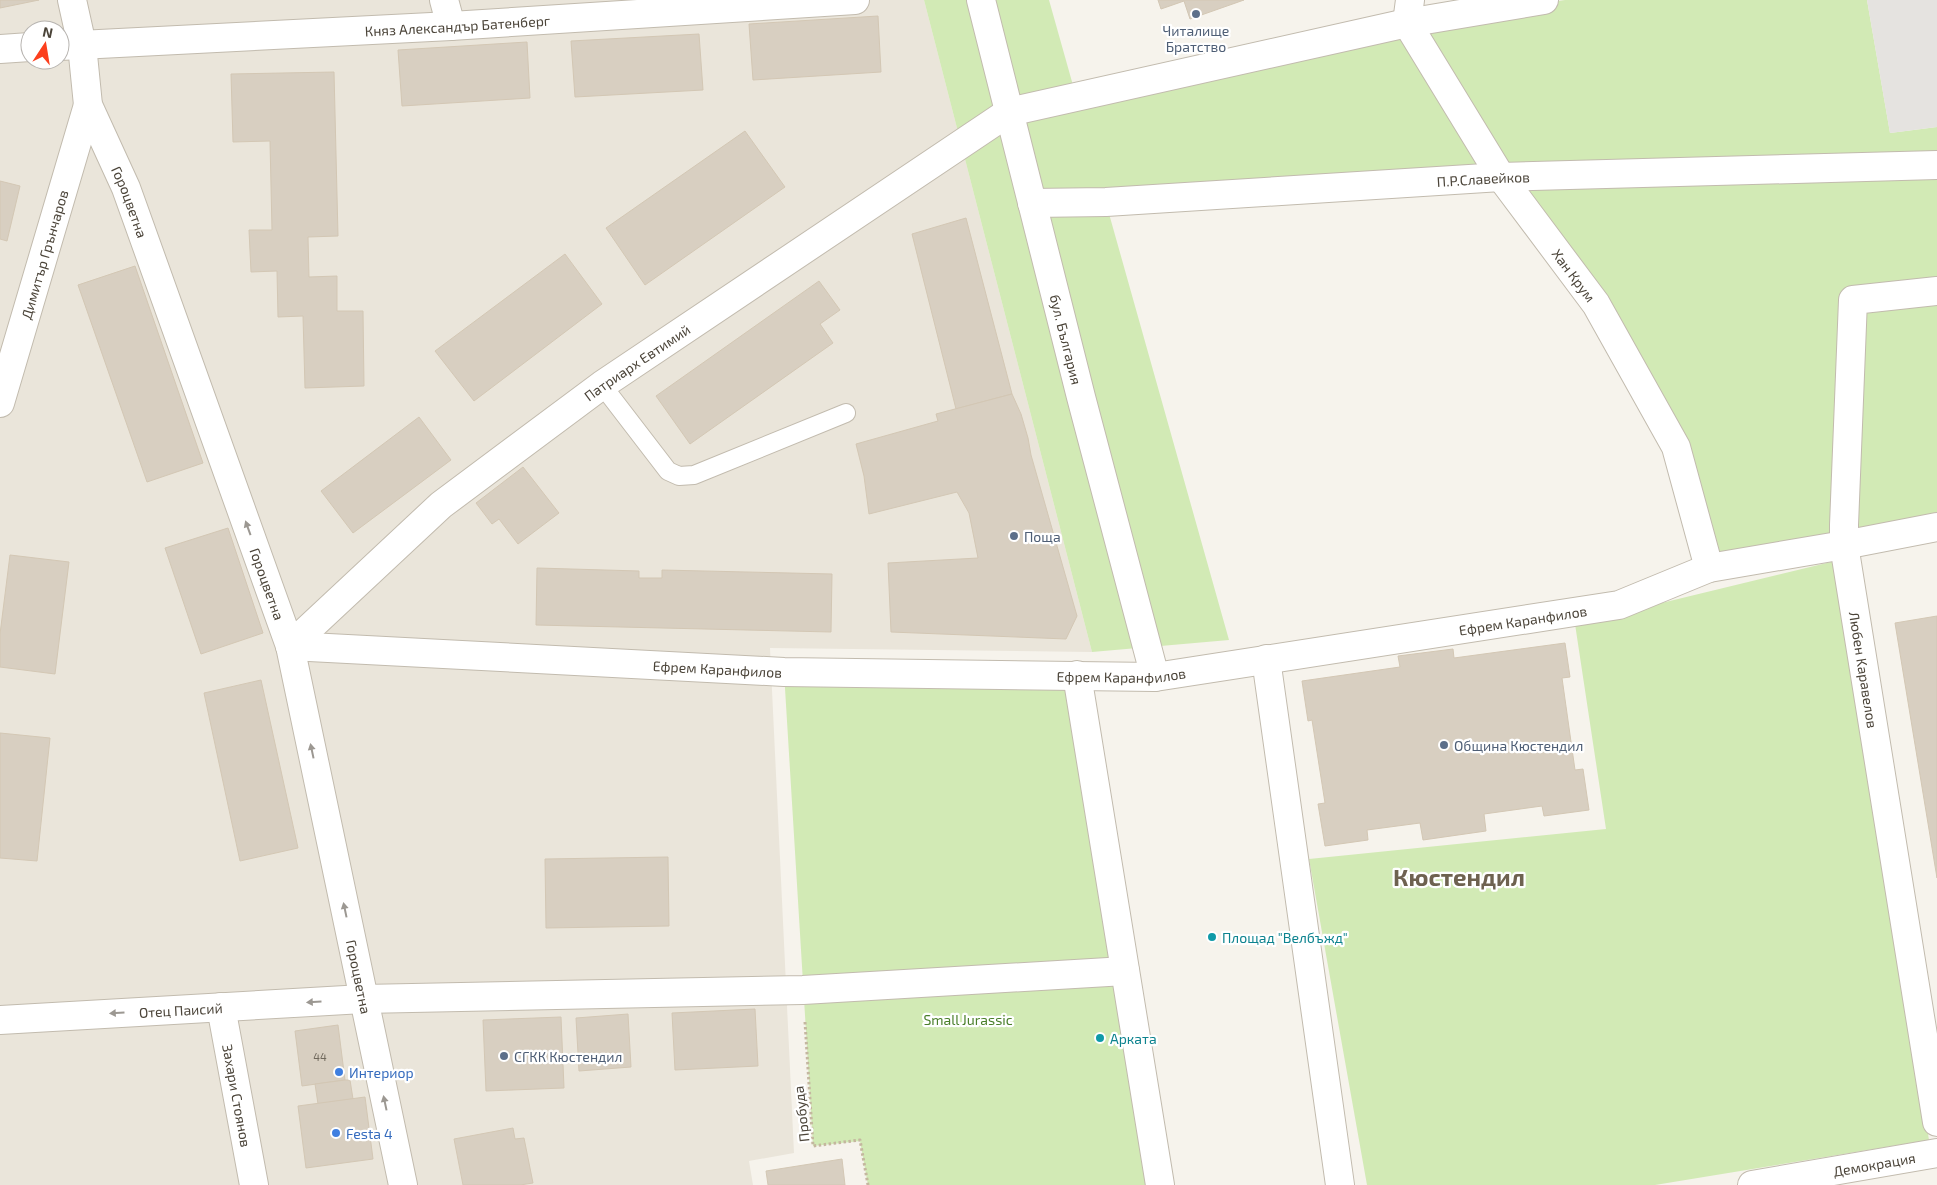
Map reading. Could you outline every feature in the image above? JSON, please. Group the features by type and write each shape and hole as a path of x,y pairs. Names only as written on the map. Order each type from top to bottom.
{"street":[{"name":"Гороцветна","path":"72,0 71,46 88,105 126,188 290,646 403,1185"},
{"path":"444,0 451,26"},
{"name":"Княз Александър Батенберг","path":"71,46 451,26 855,0"},
{"name":"бул. България","path":"982,0 1081,396 1155,677"},
{"path":"1009,112 1409,11 1544,0"},
{"name":"Хан Крум","path":"1409,11 1501,177 1596,304 1676,447 1709,568"},
{"path":"0,48 20,47"},
{"name":"Димитър Грънчаров","path":"0,403 88,105"},
{"name":"Патриарх Евтимий","path":"290,646 441,504 602,385 1009,112"},
{"name":"П.Р.Славейков","path":"1032,203 1106,202 1501,177 1937,166"},
{"name":"Любен Kаравелов","path":"1937,291 1853,300 1844,545 1937,1122"},
{"name":"Ефрем Каранфилов","path":"290,646 784,672 1155,677 1619,604 1709,568 1937,527"},
{"path":"1266,659 1340,1185"},
{"path":"1077,676 1160,1185"},
{"name":"Отец Паисий","path":"0,1020 363,999 803,990 1125,971"},
{"name":"Захари Стоянов","path":"221,1007 254,1185"},
{"name":"Демокрация","path":"1752,1185 1937,1152"}],"lane":[{"path":"602,385 668,471 679,476 694,475 846,413"}],"path":[{"name":"Пробуда","path":"803,990 813,1146 860,1140 868,1185"}],"shaded area":[{"path":"0,0 924,0 1092,652 770,648 794,1153 749,1161 753,1185 0,1185"},
{"path":"1867,0 1937,0 1937,127 1890,133"}],"green space":[{"path":"924,0 1049,0 1076,96 1407,23 1565,0 1867,0 1890,133 1937,127 1937,527 1709,568 1675,447 1501,177 1106,203 1229,640 1092,652"},
{"path":"1835,561 1929,1140 1655,1185 1367,1185 1309,859 1606,829 1575,624"},
{"name":"Small Jurassic","path":"784,672 1077,675 1160,1185 868,1185 860,1141 813,1146"}],"building":[{"path":"0,0 39,0 0,8"},
{"name":"Читалище Братство","path":"1158,0 1244,0 1190,19 1184,1 1161,9"},
{"path":"878,16 881,72 753,80 749,24"},
{"path":"699,34 703,90 575,97 571,41"},
{"path":"527,42 530,98 402,106 398,50"},
{"path":"334,72 338,236 308,237 309,277 337,276 337,311 363,311 364,386 305,388 303,316 278,317 277,271 251,272 249,230 272,230 270,141 233,142 231,74"},
{"path":"745,131 785,187 645,285 606,228"},
{"path":"0,181 20,186 7,241 0,239"},
{"path":"966,218 1012,394 956,409 912,234"},
{"path":"565,254 602,304 474,401 435,351"},
{"path":"135,266 203,463 147,482 78,285"},
{"path":"819,281 840,310 820,324 833,343 690,444 656,396"},
{"name":"Поща","path":"1012,394 1021,414 1077,616 1066,639 891,632 888,563 978,558 969,513 957,492 869,514 864,476 856,444 938,421 936,414"},
{"path":"419,417 451,460 353,533 321,491"},
{"path":"523,467 559,513 518,544 499,519 492,524 476,503"},
{"path":"228,528 263,633 201,654 165,548"},
{"path":"10,555 69,562 55,674 0,667 0,634"},
{"path":"537,568 639,571 639,578 662,578 662,570 832,574 831,632 536,625"},
{"path":"1937,616 1937,878 1895,623"},
{"name":"Община Кюстендил","path":"1565,643 1570,677 1562,678 1575,770 1583,769 1589,810 1544,816 1542,806 1484,814 1486,831 1423,840 1420,823 1367,830 1368,840 1325,846 1318,804 1325,803 1312,720 1308,721 1302,681 1400,667 1398,656 1453,649 1454,658"},
{"path":"261,680 298,848 240,861 204,693"},
{"path":"0,733 50,738 37,861 0,858"},
{"path":"668,857 669,926 546,928 545,859"},
{"path":"755,1009 758,1066 675,1070 672,1013"},
{"path":"628,1014 631,1067 579,1071 576,1018"},
{"path":"561,1017 564,1088 486,1091 483,1020"},
{"path":"338,1025 345,1080 302,1086 295,1031"},
{"path":"350,1080 353,1099 318,1104 315,1084"},
{"name":"Festa 4","path":"365,1097 373,1159 306,1168 298,1106"},
{"path":"513,1128 515,1139 524,1138 533,1183 520,1185 463,1185 454,1139"},
{"path":"842,1159 845,1185 768,1185 766,1171"}],"place":[{"name":"Читалище Братство","path":"1196,14"},
{"name":"Поща","path":"1014,536"},
{"name":"Община Кюстендил","path":"1444,745"},
{"name":"Площад \"Велбъжд\"","path":"1212,937"},
{"name":"Арката","path":"1100,1038"},
{"name":"СГКК Кюстендил","path":"504,1056"},
{"name":"Интериор","path":"339,1072"},
{"name":"Festa 4","path":"336,1133"}],"district":[{"name":"Кюстендил","path":"1459,876"}]}
